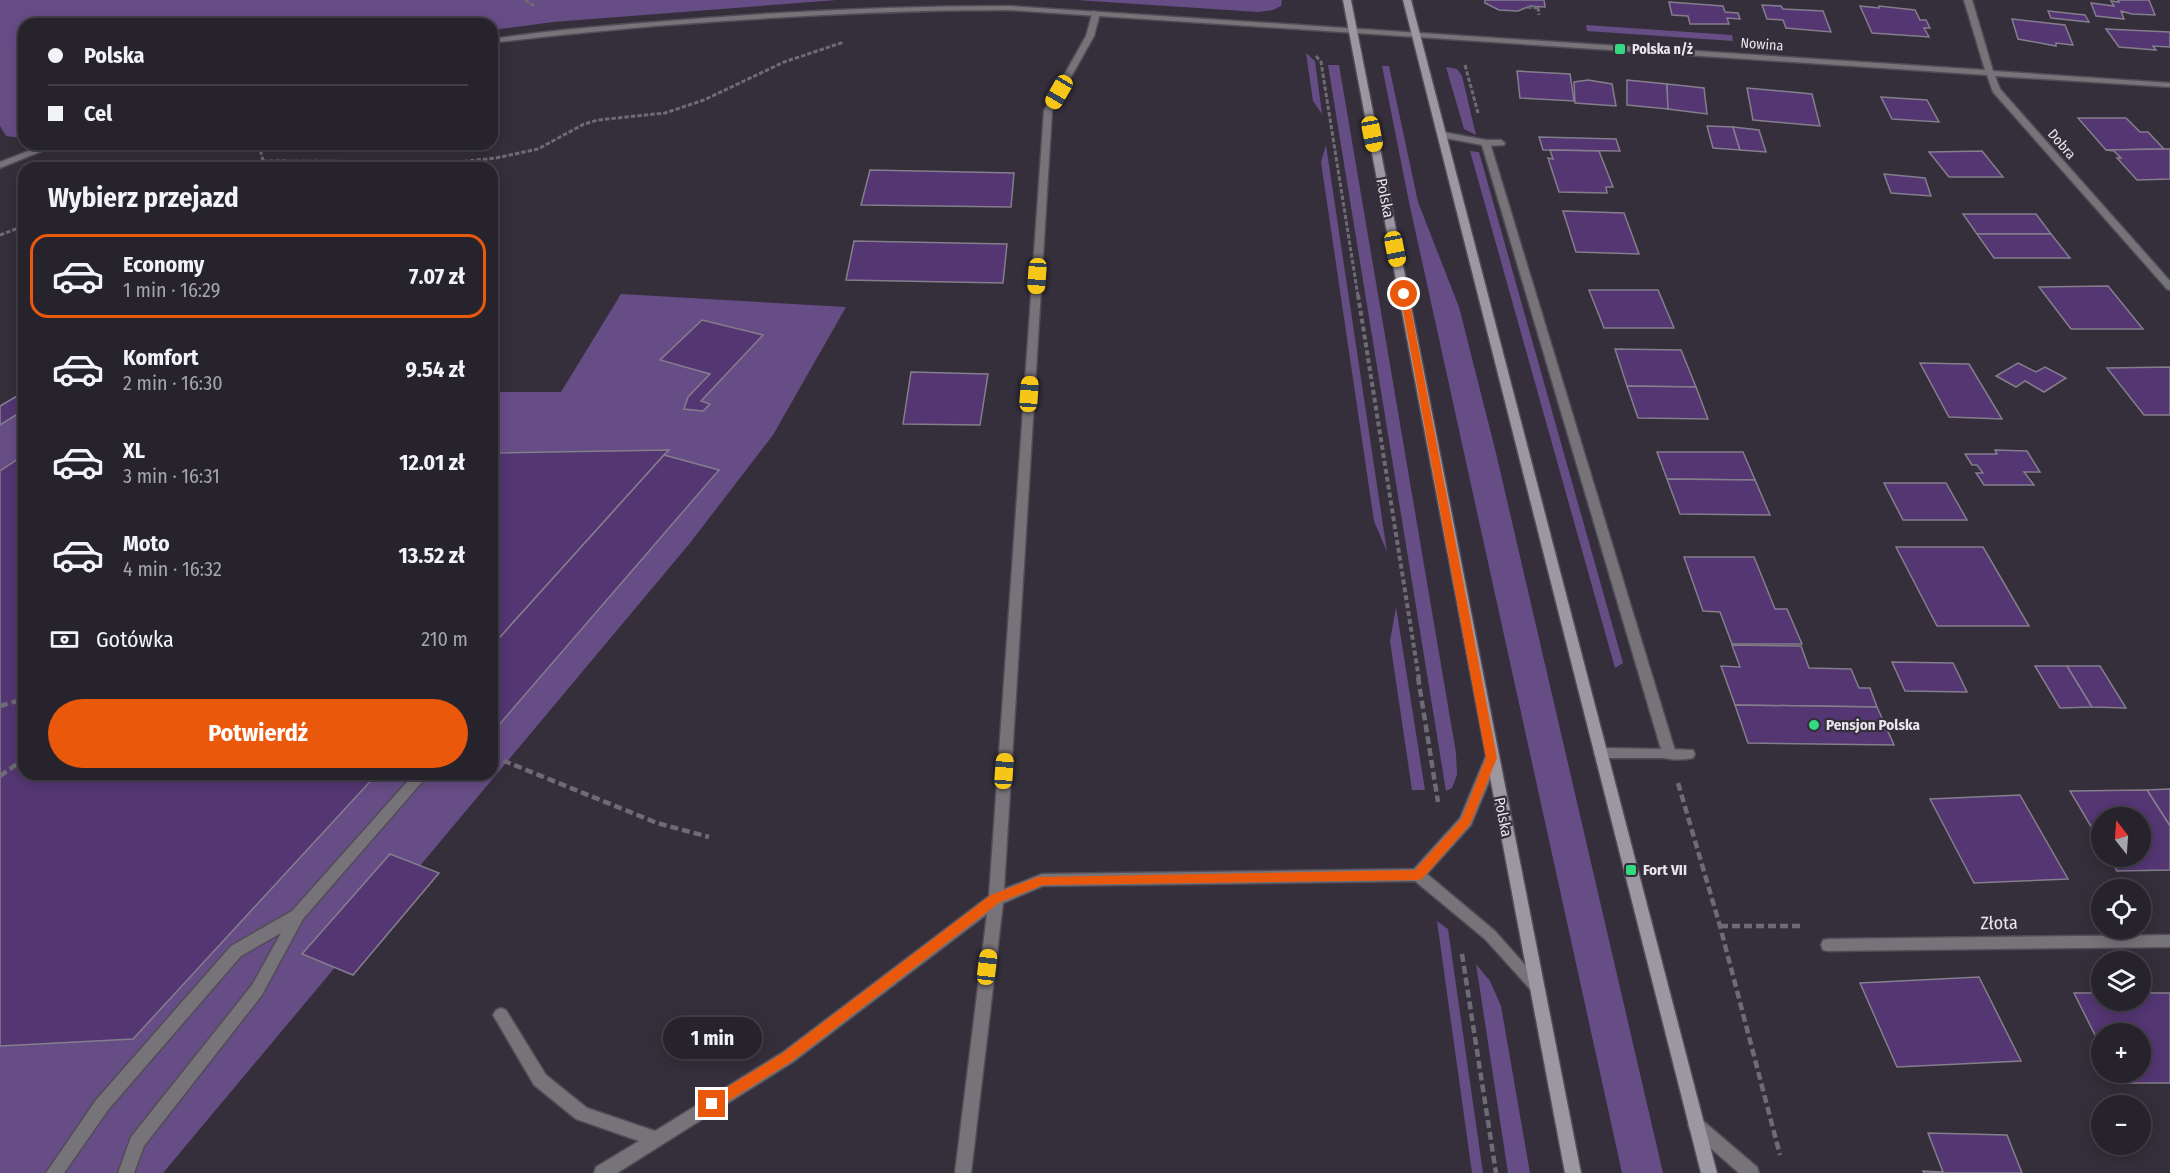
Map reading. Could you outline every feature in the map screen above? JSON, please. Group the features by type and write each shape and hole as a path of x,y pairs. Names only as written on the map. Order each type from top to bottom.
{"street":[{"name":"Polska","path":"1347,0 1573,1173"},
{"path":"1407,0 1709,1173"},
{"name":"Dobra","path":"1968,0 1995,90 2170,287"},
{"name":"Nowina","path":"498,40 601,28 831,11 916,7 998,8 2170,85"},
{"path":"963,1173 996,899 1048,111 1090,36 1096,13"},
{"path":"1443,135 1486,143 1501,143"},
{"path":"1486,143 1669,754"},
{"path":"0,165 39,150"},
{"path":"1601,753 1688,754"},
{"path":"1418,875 1466,821 1492,758"},
{"path":"126,1173 138,1142 256,990 298,915 417,780"},
{"path":"602,1173 788,1057 996,899 1042,880 1418,875 1490,935 1535,984"},
{"path":"54,1173 102,1105 236,951 298,915"},
{"name":"Złota","path":"1828,945 2170,941"},
{"path":"501,1015 540,1080 582,1114 656,1139"},
{"path":"1696,1125 1751,1173"}],"path":[{"path":"1527,7 1538,9"},
{"path":"259,162 374,160 458,162 496,158 538,148 584,124 598,120 665,113 704,100 784,63 849,40"},
{"path":"1314,54 1321,62 1438,802"},
{"path":"1465,64 1486,143"},
{"path":"260,150 263,161"},
{"path":"0,235 18,228"},
{"path":"0,706 18,701"},
{"path":"1669,754 1720,926 1782,1161"},
{"path":"498,758 657,823 709,837"},
{"path":"0,776 18,763"},
{"path":"1720,926 1808,926"},
{"path":"1462,951 1496,1173"}],"shaded area":[{"path":"0,0 837,0 553,22 498,29 498,18 18,18 18,138 6,136 0,126"},
{"path":"1076,0 1282,0 1281,6 1273,10 1258,12"},
{"path":"1586,25 1732,35 1733,41 1587,31"},
{"path":"1306,53 1315,61 1322,114 1313,101"},
{"path":"1328,65 1339,65 1456,753 1457,775 1452,788 1446,791"},
{"path":"1382,66 1389,66 1418,202 1459,307 1496,453 1663,1173 1622,1173 1409,202"},
{"path":"1446,67 1457,69 1462,76 1476,135 1464,129"},
{"path":"1326,145 1387,552 1374,521 1321,162"},
{"path":"1470,151 1479,152 1623,663 1615,668"},
{"path":"621,294 846,307 773,435 690,543 498,773 498,392 561,392"},
{"path":"18,394 18,780 492,780 163,1173 0,1173 0,405"},
{"path":"1396,607 1425,790 1412,790 1390,641"},
{"path":"1437,921 1448,929 1483,1173 1472,1173"},
{"path":"1476,964 1490,981 1501,1006 1530,1173 1508,1173"}],"building":[{"path":"1485,0 1544,0 1545,7 1530,6 1518,11 1499,10 1485,3"},
{"path":"2118,0 2149,0 2155,15 2121,11 2124,19 2096,16 2091,3 2114,6 2111,1 2119,2"},
{"path":"1669,2 1723,6 1725,12 1738,13 1740,19 1727,18 1729,24 1690,24 1688,16 1672,15"},
{"path":"1762,5 1781,6 1783,9 1823,11 1831,32 1786,28 1783,20 1767,19"},
{"path":"1860,6 1915,10 1920,20 1926,20 1930,28 1924,28 1929,37 1872,33"},
{"path":"2048,11 2085,15 2089,22 2051,18"},
{"path":"2012,19 2065,25 2073,45 2056,43 2056,46 2018,39"},
{"path":"2106,29 2170,32 2170,47 2153,46 2156,50 2119,47"},
{"path":"1517,71 1570,74 1574,101 1520,98"},
{"path":"1588,80 1612,84 1616,106 1575,103 1574,82"},
{"path":"1627,80 1667,84 1668,109 1627,105"},
{"path":"1667,84 1704,88 1707,114 1668,109"},
{"path":"1747,88 1812,94 1820,126 1753,120"},
{"path":"1881,97 1927,100 1939,122 1892,119"},
{"path":"2078,118 2126,118 2140,132 2148,132 2164,149 2106,150"},
{"path":"1707,126 1733,127 1740,150 1713,148"},
{"path":"1733,127 1759,130 1766,152 1740,150"},
{"path":"1539,137 1616,139 1620,151 1543,150"},
{"path":"2170,149 2170,179 2137,180 2117,158 2121,158 2114,151 2106,150"},
{"path":"1550,150 1599,151 1613,187 1606,187 1607,193 1559,192 1548,158 1553,159"},
{"path":"1982,151 2003,177 1949,177 1929,152"},
{"path":"870,170 1014,173 1011,207 861,205"},
{"path":"1884,174 1925,178 1931,196 1891,193"},
{"path":"1563,211 1624,213 1639,254 1576,252"},
{"path":"1963,214 2036,214 2051,234 1977,234"},
{"path":"1977,234 2051,234 2070,258 1994,258"},
{"path":"854,241 1007,244 1003,283 846,280"},
{"path":"2108,286 2143,329 2071,329 2039,287"},
{"path":"1589,290 1658,290 1674,328 1604,328"},
{"path":"702,320 763,335 701,401 710,404 703,411 684,409 688,397 710,374 660,360"},
{"path":"1615,349 1681,350 1696,387 1627,386"},
{"path":"1920,363 1969,364 2002,419 1949,417"},
{"path":"2018,363 2036,372 2045,367 2066,378 2044,392 2025,381 2016,387 1996,376"},
{"path":"2170,367 2170,415 2144,415 2107,368"},
{"path":"911,372 988,374 980,425 903,424"},
{"path":"1627,386 1696,387 1708,419 1638,418"},
{"path":"18,396 18,414 0,425 0,406"},
{"path":"669,450 498,639 498,453"},
{"path":"1995,450 2027,451 2040,472 2024,472 2034,485 1984,485 1976,473 1983,473 1977,465 1972,465 1965,454 1997,454"},
{"path":"1657,452 1743,452 1755,480 1667,479"},
{"path":"664,455 719,470 498,726 498,639"},
{"path":"18,459 18,780 371,780 133,1039 0,1046 0,471"},
{"path":"1667,479 1755,480 1770,515 1680,514"},
{"path":"1884,483 1946,483 1967,520 1903,520"},
{"path":"1896,547 1983,547 2029,626 1937,626"},
{"path":"1684,557 1754,557 1775,609 1787,609 1802,644 1732,644 1720,612 1703,611"},
{"path":"1732,645 1801,646 1809,668 1851,669 1859,688 1870,688 1877,707 1735,705 1721,666 1740,667"},
{"path":"1892,662 1953,663 1967,692 1905,691"},
{"path":"2035,666 2067,666 2092,707 2060,708"},
{"path":"2067,666 2100,666 2126,708 2092,707"},
{"name":"Pensjon Polska","path":"1735,705 1877,707 1894,745 1748,743"},
{"path":"2170,789 2170,826 2147,790"},
{"path":"2147,790 2170,826 2170,870 2117,871 2115,867 2151,867 2151,807 2091,807 2091,826 2070,791"},
{"path":"2020,795 2068,879 1974,883 1930,799"},
{"path":"390,854 439,873 353,975 302,954"},
{"path":"1979,977 2021,1061 1897,1067 1860,983"},
{"path":"2074,993 2091,993 2091,1011 2151,1011 2151,993 2170,993 2170,1083 2151,1083 2151,1023 2091,1023 2091,1027"},
{"path":"1928,1133 2007,1135 2022,1173 1924,1173 1923,1171 1943,1172"}],"place":[{"name":"Polska n/ż","path":"1620,49"},
{"name":"Pensjon Polska","path":"1814,725"},
{"name":"Fort VII","path":"1631,870"}],"route":[{"path":"712,1104 788,1057 996,899 1042,880 1418,875 1466,821 1492,758 1404,294"}]}
